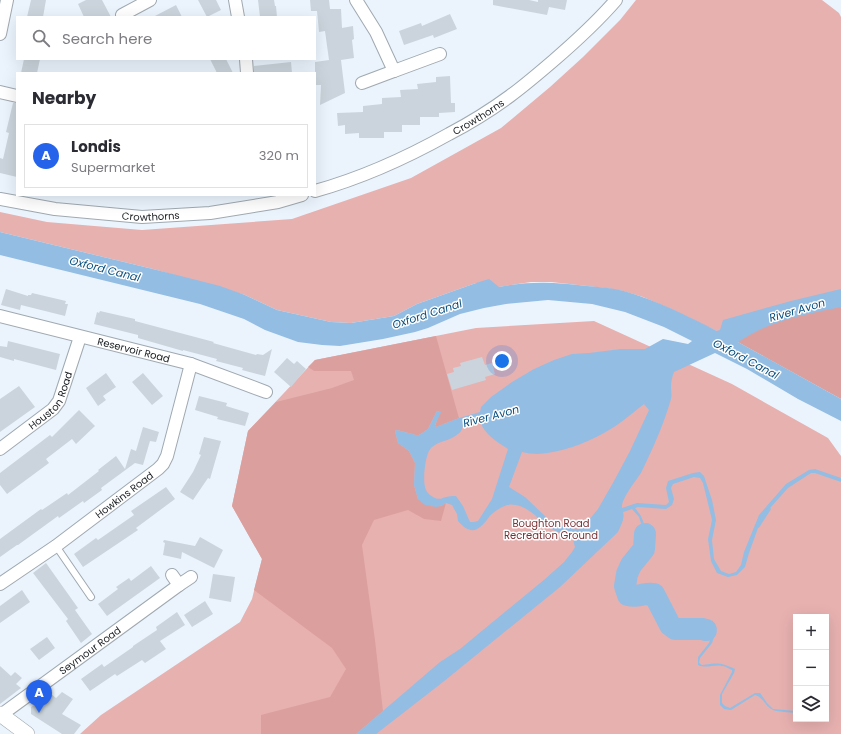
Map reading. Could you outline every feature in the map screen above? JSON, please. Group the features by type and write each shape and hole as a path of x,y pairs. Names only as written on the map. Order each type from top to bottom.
{"street":[{"path":"0,34 7,0"},
{"path":"122,15 135,4 150,0"},
{"path":"235,0 238,16"},
{"path":"356,0 376,32 394,71"},
{"name":"Crowthorns","path":"316,191 383,167 427,146 468,123 510,96 534,77 568,48 602,16 616,0"},
{"path":"362,83 440,54"},
{"path":"246,60 247,72"},
{"path":"0,92 16,96"},
{"name":"Crowthorns","path":"0,199 55,209 142,217 210,213 278,202 299,196"},
{"name":"Reservoir Road","path":"0,316 191,364 266,392"},
{"name":"Houston Road","path":"0,449 53,410 59,401 80,337"},
{"name":"Howkins Road","path":"0,584 56,546 158,469 166,456 191,364"},
{"name":"Seymour Road","path":"0,714 175,580 191,577"},
{"path":"0,714 27,734"}],"lane":[{"path":"56,546 91,597"}],"green space":[{"path":"636,0 822,0 839,13 841,17 841,298 725,335 671,309 643,297 623,291 551,282 531,282 499,287 476,283 417,304 394,316 351,323 331,322 277,310 245,295 153,269 0,232 0,212 47,222 142,230 292,219 411,178 501,128 583,57 620,20"},
{"name":"Boughton Road Recreation Ground","path":"594,321 732,384 828,438 841,456 841,734 80,734 101,715 240,622 252,599 262,559 232,506 248,431 315,360 476,328"}],"shaded area":[{"path":"841,298 841,399 725,335"},
{"path":"436,336 459,418 436,427 435,426 440,412 437,411 428,429 419,435 397,430 395,431 398,443 409,451 415,463 414,485 418,499 441,506 446,503 441,521 424,519 408,510 374,520 362,545 383,711 356,734 261,734 261,715 330,697 346,669 332,648 254,590 262,559 232,506 248,431 276,402 332,388 354,380 351,371 314,371 308,367 315,360"}],"water":[{"path":"0,232 220,286 245,295 277,310 331,322 351,323 394,316 417,304 489,279 499,287 532,283 554,283 624,291 660,304 717,331 720,330 723,320 841,289 841,307 775,323 738,342 841,399 841,421 715,353 674,372 671,383 671,399 662,427 642,471 622,504 622,508 637,503 666,505 669,502 666,488 668,481 700,472 704,476 712,500 716,520 712,540 714,559 721,571 729,574 736,572 741,565 744,552 759,515 786,484 809,470 815,469 841,478 841,482 811,473 788,488 762,517 745,567 737,575 728,577 717,573 711,561 708,539 712,520 703,483 700,478 694,477 673,484 671,488 674,499 672,505 666,509 635,508 641,516 646,529 645,548 626,578 626,586 629,593 635,594 648,590 655,593 670,622 677,627 697,627 709,629 714,637 712,643 700,658 699,663 702,665 722,664 735,669 722,694 722,703 725,706 730,708 755,693 760,693 773,709 793,711 793,713 773,710 755,695 731,710 724,709 720,705 720,695 732,670 723,666 704,667 698,665 698,657 709,643 711,637 707,631 677,630 668,624 653,595 649,594 635,597 629,596 624,586 624,578 642,548 643,529 639,517 632,509 623,512 623,520 618,532 560,587 376,734 356,734 440,662 460,649 545,579 564,562 575,547 573,540 570,537 548,527 533,513 519,506 507,505 502,507 493,513 482,526 475,530 471,530 467,529 458,521 457,514 452,505 446,503 436,507 425,505 418,499 414,485 415,463 409,451 398,443 395,431 397,430 419,435 428,429 437,411 441,412 435,425 436,427 480,412 481,407 491,397 512,382 534,369 572,354 621,349 645,349 663,339 688,344 692,341 664,327 625,312 592,304 548,300 506,304 484,308 460,314 415,332 383,339 340,346 322,345 298,342 265,330 244,319 200,304 0,255","holes":["644,404 649,410 614,481 598,509 584,526 578,529 556,524 547,518 525,497 509,487 522,452 535,454 563,450 580,444 609,430","480,421 488,434 508,449 492,499 478,521 470,522 463,506 456,496 448,496 438,499 427,492 424,481 425,468 427,456 431,448 459,433 464,424"]}],"building":[{"path":"31,0 46,0 43,16 27,16"},
{"path":"86,0 102,0 110,16 84,16 78,4"},
{"path":"198,0 216,0 221,10 206,16"},
{"path":"258,0 274,0 277,16 260,16"},
{"path":"310,0 329,0 330,9 341,9 342,28 353,26 354,39 352,40 354,58 341,60 345,93 320,105 321,85 316,85 315,62 329,60 325,31 319,32 317,11 311,11"},
{"path":"493,0 529,0 538,2 538,0 567,0 565,10 549,7 547,15 493,5"},
{"path":"176,5 182,16 155,16"},
{"path":"450,14 457,29 434,38 433,35 404,45 399,31 421,23 422,26"},
{"path":"24,60 40,60 37,72 21,72"},
{"path":"210,60 226,60 232,72 216,72"},
{"path":"291,62 292,72 254,72 254,66"},
{"path":"450,76 451,103 455,103 455,112 439,113 439,117 420,117 420,125 402,125 402,132 384,132 384,138 359,138 359,133 345,134 345,125 338,126 337,113 363,112 363,106 382,104 382,98 401,97 400,90 418,89 417,84 436,82 436,77"},
{"path":"13,103 16,103 16,177 0,173 0,158 3,159 9,133 6,132"},
{"path":"6,289 28,296 32,293 66,301 65,304 68,304 65,316 21,305 20,310 1,305"},
{"path":"100,311 135,319 135,321 256,355 263,355 272,349 265,376 242,370 243,368 216,361 217,359 183,351 138,338 138,335 94,324 97,312 99,313"},
{"path":"8,341 60,354 56,370 14,359 14,361 0,357 0,346 7,347"},
{"path":"482,357 485,365 492,363 495,374 485,377 486,380 452,390 447,374 454,372 453,368 461,366 460,363"},
{"path":"287,358 294,364 297,361 306,369 291,387 274,372"},
{"path":"106,373 116,387 103,396 106,400 98,406 86,388"},
{"path":"143,373 163,396 152,405 132,382"},
{"path":"19,386 35,407 0,432 0,399"},
{"path":"199,396 227,403 226,406 249,413 245,426 217,419 218,417 195,410"},
{"path":"79,410 95,426 76,444 72,439 46,459 49,463 7,494 0,485 0,473 50,435 52,437"},
{"path":"143,427 159,432 156,442 150,441 143,465 135,463 101,488 102,490 84,503 83,501 59,518 58,516 0,557 0,539 41,509 42,510 67,493 68,495 116,456 125,469 131,449 136,451"},
{"path":"204,437 221,441 210,479 208,478 193,500 180,492 193,472 201,455 199,454"},
{"path":"166,487 175,499 136,528 138,530 83,567 74,554 96,538 98,540 134,515 131,511"},
{"path":"200,537 223,550 214,568 182,552 181,559 163,555 164,540 195,546"},
{"path":"46,563 78,608 75,610 92,634 81,643 66,621 68,619 33,573"},
{"path":"151,566 160,578 107,616 98,604 118,589 116,587 129,578 131,581"},
{"path":"213,574 235,577 231,602 209,598"},
{"path":"22,590 30,602 0,623 0,606"},
{"path":"205,601 213,614 192,627 184,615"},
{"path":"177,612 185,625 160,641 166,649 145,663 142,660 117,676 115,674 90,691 81,679 102,664 104,667 133,647 157,630 156,627"},
{"path":"47,637 55,648 39,660 30,649"},
{"path":"0,666 11,676 15,672 22,678 16,684 21,688 0,704"},
{"path":"62,692 73,699 62,714 81,725 74,734 62,734 31,714 31,707 51,694 56,698"}],"waterway":[{"path":"758,526 769,509"},
{"path":"645,534 644,549 631,565 627,574 625,586 628,595 636,596 654,594 670,625 675,629 706,630"}],"place":[{"name":"Londis","path":"39,713"}],"water label":[{"name":"Oxford Canal","path":"105,269"},
{"name":"River Avon","path":"797,310"},
{"name":"Oxford Canal","path":"427,314"},
{"name":"Oxford Canal","path":"746,359"},
{"name":"River Avon","path":"491,416"}]}
